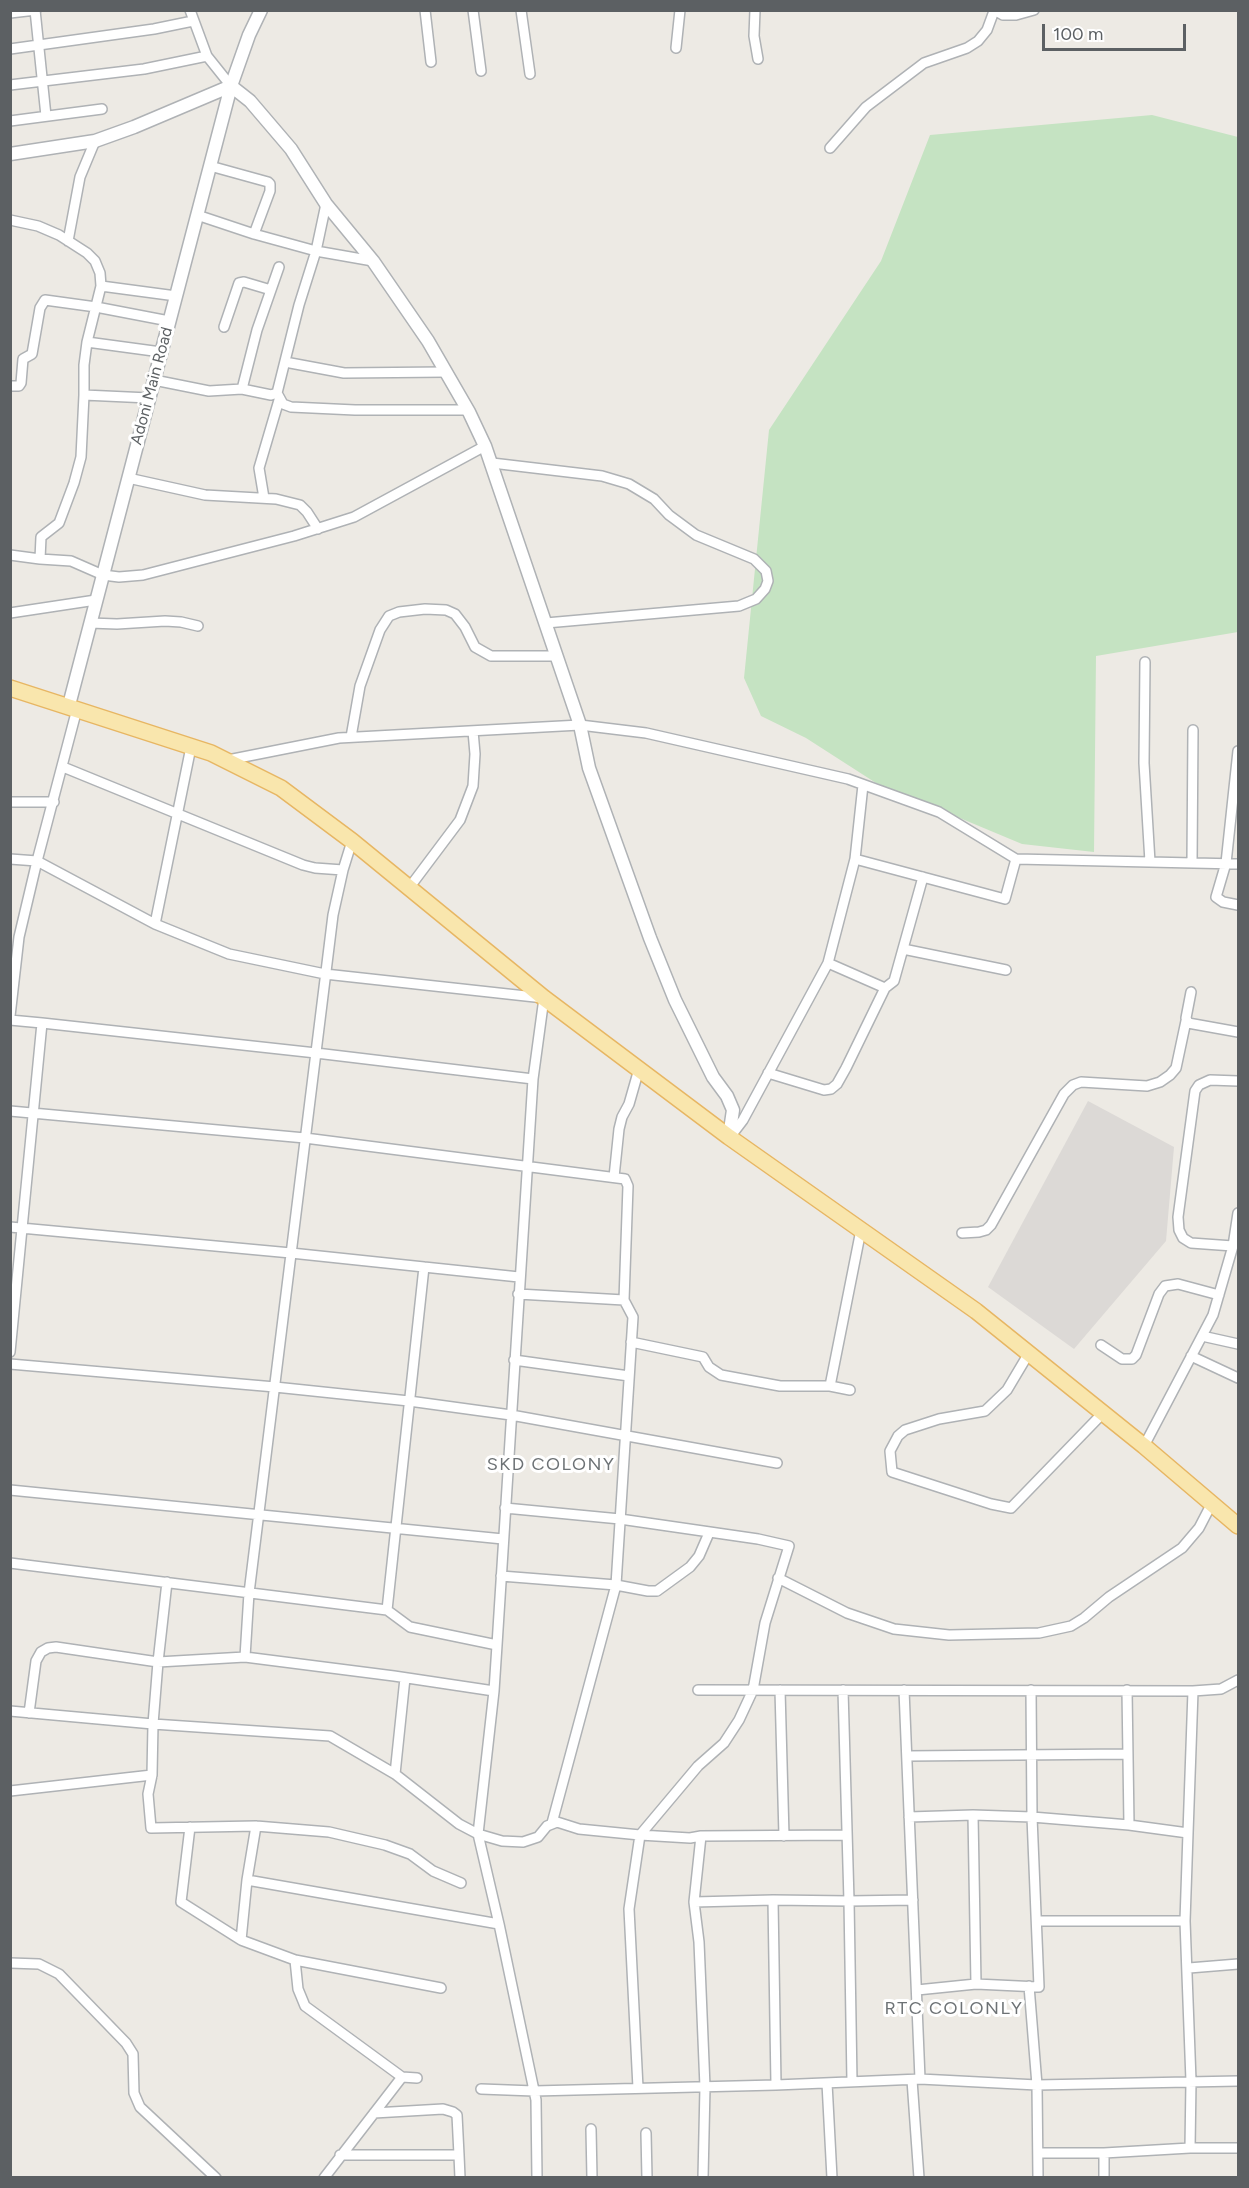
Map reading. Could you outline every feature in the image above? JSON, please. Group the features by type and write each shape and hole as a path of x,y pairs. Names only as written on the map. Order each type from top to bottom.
{"main road":[{"path":"10,688 191,747 281,788 352,841 544,998 729,1137 976,1311 1144,1446 1239,1526"}],"street":[{"path":"10,13 35,10 46,116"},
{"path":"190,10 207,56 231,86 250,101 291,148 326,204 373,261 428,341 468,410 492,463 580,725 589,768 650,938 684,1019 713,1077 727,1096 733,1110 729,1137"},
{"name":"Adoni Main Road","path":"73,707 90,623 231,86 249,35 261,10"},
{"path":"425,10 431,62"},
{"path":"474,10 481,71"},
{"path":"521,10 530,74"},
{"path":"676,48 680,10"},
{"path":"755,10 754,36 758,59"},
{"path":"830,148 866,107 924,63 967,48 978,41 987,30 994,11 1003,15 1016,15 1034,10"},
{"path":"10,49 154,29 194,21"},
{"path":"10,85 144,69 207,56"},
{"path":"10,154 95,141 231,86"},
{"path":"10,121 102,109"},
{"path":"68,241 80,177 95,141"},
{"path":"210,166 270,184 270,191 254,234"},
{"path":"264,498 259,468 326,204"},
{"path":"197,215 254,234 316,250 373,261"},
{"path":"10,220 38,226 68,241 87,253 95,261 100,273 101,286 87,342 84,365 81,458 59,523 41,537 40,559"},
{"path":"242,389 257,330 279,267"},
{"path":"224,327 239,283 244,282 271,290"},
{"path":"101,286 176,296"},
{"path":"10,386 19,386 23,359 32,354 42,303 49,300 169,321"},
{"path":"87,342 161,352"},
{"path":"285,362 344,373 446,372"},
{"path":"154,380 208,391 242,389 278,397 283,404 291,407 355,410 468,410"},
{"path":"84,394 149,398"},
{"path":"10,555 71,561 103,575 119,577 143,575 242,550 354,517 484,446"},
{"path":"492,463 602,476 629,484 654,499 669,515 696,535 754,559 766,571 768,580 765,589 756,599 739,606 546,623"},
{"path":"128,478 205,495 276,499 300,505 318,529"},
{"path":"10,613 96,600"},
{"path":"351,737 360,686 380,630 389,616 399,612 425,609 446,610 455,614 465,627 475,647 491,656 557,656"},
{"path":"90,623 165,621 198,626"},
{"path":"1145,662 1144,763 1150,862"},
{"path":"10,1016 15,937 63,768 73,707"},
{"path":"225,761 351,737 580,725 646,733 848,779 939,812 1016,859 1239,864"},
{"path":"409,888 460,819 473,786 475,754 473,730"},
{"path":"1192,730 1192,862"},
{"path":"156,924 191,747"},
{"path":"1239,751 1226,863 1216,897 1222,902 1239,905"},
{"path":"63,768 303,865 343,870"},
{"path":"729,1137 743,1120 828,963 855,860 863,785"},
{"path":"10,802 54,802"},
{"path":"245,1658 249,1593 325,974 333,915 352,841"},
{"path":"10,859 37,861 156,924 229,954 325,974 544,998 533,1079 494,1691 478,1833 536,2100 537,2178"},
{"path":"855,860 1005,899 1016,859"},
{"path":"768,1073 824,1090 831,1089 837,1084 885,988 894,981 923,877"},
{"path":"903,949 1006,970"},
{"path":"828,963 885,988"},
{"path":"962,1233 979,1232 991,1225 1064,1094 1073,1085 1081,1082 1147,1086 1160,1082 1170,1075 1176,1068 1191,992"},
{"path":"10,1020 533,1079"},
{"path":"1186,1021 1192,1025 1239,1032"},
{"path":"10,1352 42,1023"},
{"path":"614,1177 619,1129 639,1069"},
{"path":"1233,1246 1191,1243 1183,1238 1179,1230 1178,1217 1195,1091 1198,1084 1210,1080 1239,1081"},
{"path":"10,1111 305,1138 625,1179 628,1186 624,1300 633,1317 616,1585 552,1823 538,1837 523,1842 502,1841 459,1824 395,1774 330,1736 10,1712"},
{"path":"1144,1446 1213,1315 1233,1246 1239,1214"},
{"path":"10,1227 519,1276"},
{"path":"830,1386 861,1230"},
{"path":"387,1610 424,1267"},
{"path":"1101,1345 1122,1359 1132,1359 1136,1355 1159,1294 1165,1286 1178,1284 1219,1295"},
{"path":"518,1294 624,1300"},
{"path":"1202,1336 1239,1344"},
{"path":"631,1342 703,1357 709,1367 721,1375 780,1386 830,1386 850,1390"},
{"path":"1029,1353 1007,1390 985,1411 939,1419 905,1430 898,1436 890,1452 892,1472 991,1504 1011,1508 1103,1413"},
{"path":"1191,1356 1239,1378"},
{"path":"514,1360 629,1376"},
{"path":"10,1364 409,1401 511,1415 777,1463"},
{"path":"10,1490 503,1539"},
{"path":"778,1578 847,1613 894,1629 949,1635 1039,1633 1071,1626 1109,1597 1182,1548 1199,1528 1212,1503"},
{"path":"505,1508 620,1519 758,1539 789,1546 765,1623 753,1690 739,1720 723,1743 698,1766 640,1835 629,1909 638,2088"},
{"path":"501,1576 616,1585 657,1591 690,1567 699,1556 709,1533"},
{"path":"10,1563 387,1610 410,1627 497,1645"},
{"path":"168,1582 158,1662 152,1775 148,1794 151,1828 256,1826 329,1832 385,1845 410,1854 433,1871 461,1882"},
{"path":"29,1713 36,1661 41,1652 56,1647 158,1662 245,1658 494,1691"},
{"path":"395,1774 405,1678"},
{"path":"698,1689 1193,1691 1221,1689 1239,1680"},
{"path":"780,1690 784,1836"},
{"path":"843,1690 852,2082"},
{"path":"904,1690 916,1990 919,2178"},
{"path":"916,1990 976,1984 1040,1987 1032,1818 1031,1690"},
{"path":"1127,1690 1129,1825"},
{"path":"1190,2148 1191,2081 1187,1973 1189,1968 1185,1921 1193,1691"},
{"path":"907,1756 1128,1754"},
{"path":"10,1791 152,1775"},
{"path":"909,1817 973,1815 1032,1818 1129,1825 1188,1833"},
{"path":"973,1815 976,1984"},
{"path":"552,1823 557,1822 579,1829 690,1838 847,1835"},
{"path":"241,1940 247,1880 256,1826"},
{"path":"190,1827 181,1902 241,1940 295,1960 441,1988"},
{"path":"701,1836 694,1902 699,1942 705,2087 703,2178"},
{"path":"247,1880 498,1924"},
{"path":"773,1900 776,2085"},
{"path":"694,1902 913,1900"},
{"path":"1036,1921 1185,1921"},
{"path":"295,1960 298,1989 305,2006 402,2077 417,2078"},
{"path":"10,1963 39,1964 59,1974 126,2043 133,2054 134,2093 140,2107 216,2178"},
{"path":"1189,1968 1239,1964"},
{"path":"1029,1986 1037,2085 1038,2178"},
{"path":"324,2178 402,2077"},
{"path":"481,2090 705,2087 916,2079 1037,2085 1239,2081"},
{"path":"827,2083 832,2178"},
{"path":"374,2113 442,2109 457,2115 460,2178"},
{"path":"591,2129 592,2178"},
{"path":"646,2133 647,2178"},
{"path":"1038,2153 1239,2148"},
{"path":"1104,2153 1104,2178"},
{"path":"340,2156 459,2155"}],"shaded area":[{"path":"1088,1101 1174,1147 1166,1241 1074,1349 988,1287"}],"green space":[{"path":"1152,115 1238,137 1238,632 1096,656 1094,852 1022,844 876,783 806,738 761,716 744,678 769,430 881,261 930,135"}],"district":[{"name":"SKD COLONY","path":"551,1465"},
{"name":"RTC COLONLY","path":"954,2009"}]}
